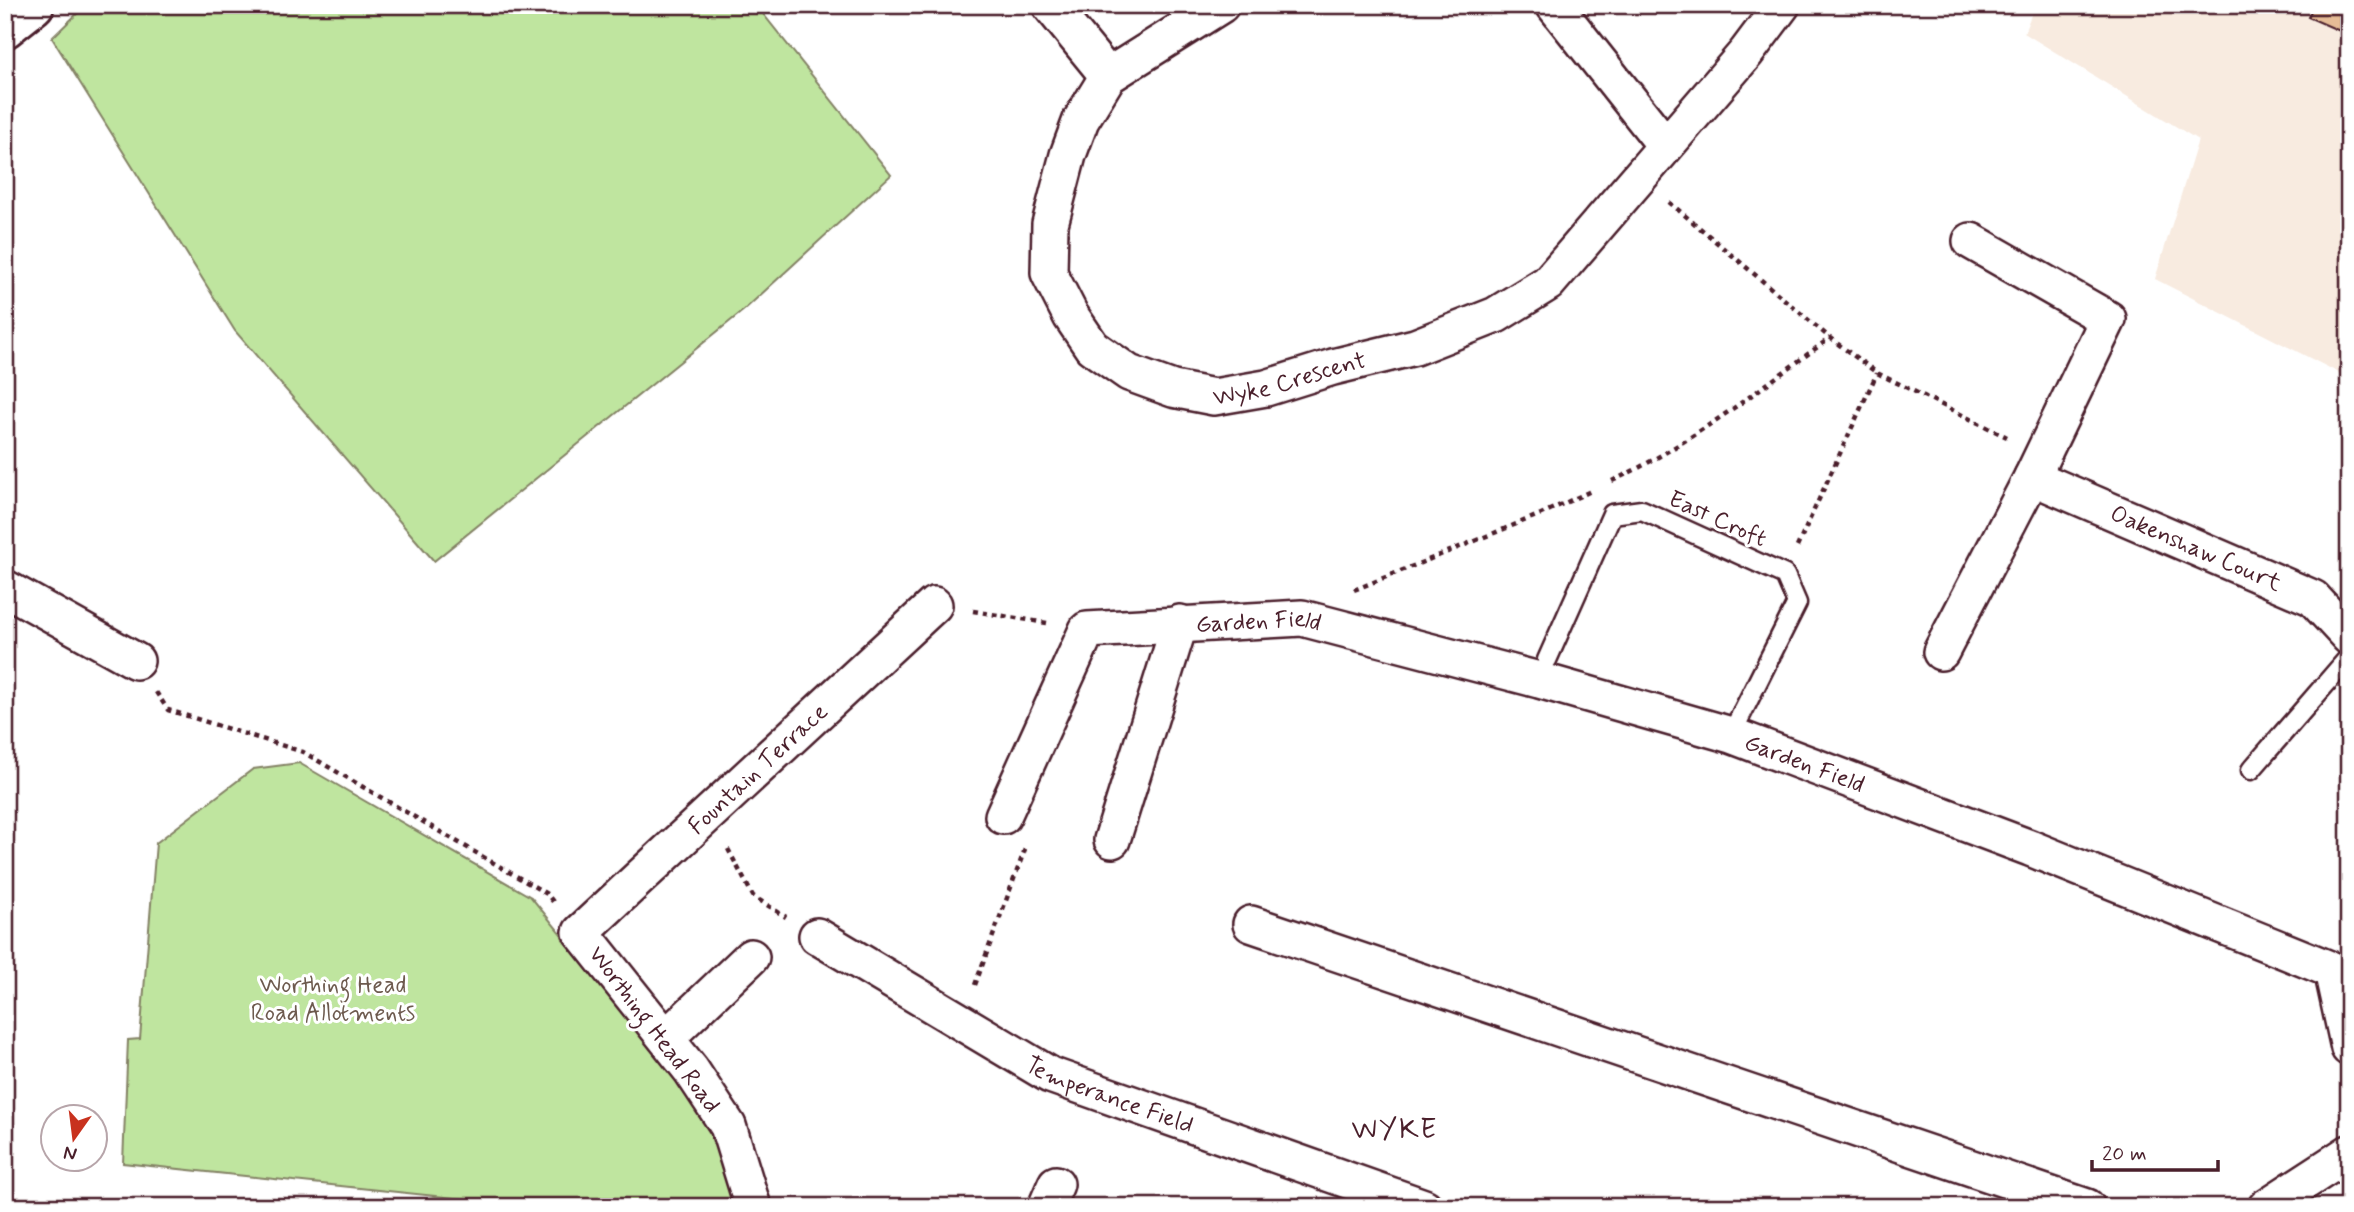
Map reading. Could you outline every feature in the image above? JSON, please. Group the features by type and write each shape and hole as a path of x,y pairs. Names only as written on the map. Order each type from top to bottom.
{"street":[{"path":"5,28 34,5"},
{"path":"1050,5 1108,76"},
{"name":"Wyke Crescent","path":"1221,5 1108,76 1081,120 1068,155 1050,224 1049,273 1071,316 1092,347 1129,373 1173,389 1214,397 1265,388 1333,367 1415,347 1496,314 1548,283 1746,53 1782,5"},
{"path":"1554,5 1665,145"},
{"path":"1941,652 2038,466 2108,319 1971,241"},
{"name":"Oakenshaw Court","path":"2038,466 2313,598 2349,637"},
{"path":"5,588 136,661"},
{"name":"Fountain Terrace","path":"581,932 934,605"},
{"name":"Garden Field","path":"1087,630 1302,618 1539,680 1731,735 2030,848 2332,970 2349,1048"},
{"name":"Garden Field","path":"1112,840 1180,624"},
{"path":"1003,816 1087,630"},
{"path":"1251,923 2087,1207"},
{"name":"Worthing Head Road","path":"581,932 691,1070 728,1126 753,1207"},
{"name":"Temperance Field","path":"817,936 1050,1075 1424,1207"},
{"path":"666,1038 751,957"},
{"path":"2266,1207 2349,1153"}],"lane":[{"name":"East Croft","path":"1547,660 1612,514 1642,510 1784,575 1797,603 1731,735"},
{"path":"2252,770 2349,657"}],"path":[{"path":"1639,177 1830,338 1877,373 2038,466"},
{"path":"1353,590 1541,514 1636,470 1734,408 1830,338"},
{"path":"1784,575 1877,373"},
{"path":"934,605 1087,630"},
{"path":"136,661 168,710 303,752 547,894 581,932"},
{"path":"708,814 753,896 817,936"},
{"path":"961,1022 1029,839 1003,816"}],"shaded area":[{"path":"2035,5 2349,5 2349,378 2155,279 2198,140 2024,33"}],"green space":[{"path":"86,5 756,5 891,175 744,310 434,561 235,331 52,38"},
{"name":"Worthing Head Road Allotments","path":"299,763 531,897 661,1057 718,1142 738,1207 539,1207 123,1163 128,1040 140,1039 156,843 253,769"}],"building":[{"path":"2314,5 2349,5 2349,35 2308,17"}],"district":[{"name":"WYKE","path":"1395,1128"}]}
